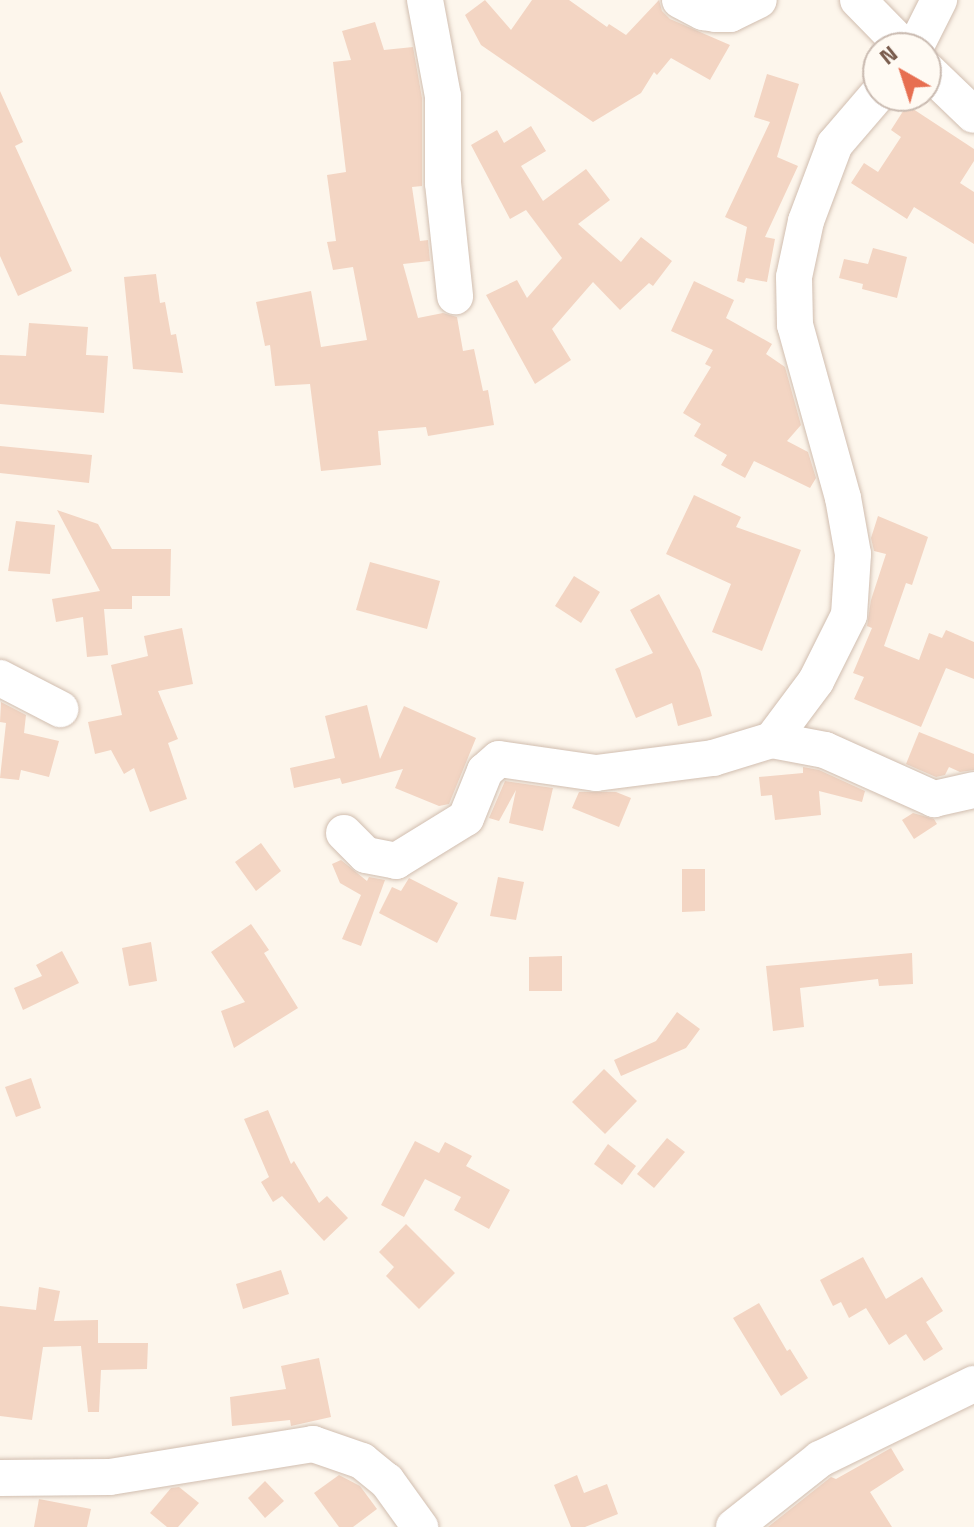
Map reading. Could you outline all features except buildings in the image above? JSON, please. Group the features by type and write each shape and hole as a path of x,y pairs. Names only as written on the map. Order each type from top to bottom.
{"street":[{"path":"425,0 443,96 443,183 455,296"},
{"path":"680,0 703,12 730,14 759,0"},
{"path":"858,0 889,32"},
{"path":"923,32 939,0"},
{"path":"942,84 974,115"},
{"path":"772,740 816,681 849,615 853,554 843,498 795,325 794,277 806,221 835,144 863,112"},
{"path":"0,678 60,709"},
{"path":"344,833 366,855 396,861 466,818 485,771 499,759 596,773 713,758 772,740 825,750 934,799 974,790"},
{"path":"734,1527 820,1459 974,1384"},
{"path":"0,1478 110,1477 313,1444 362,1461 387,1481 420,1527"}]}
